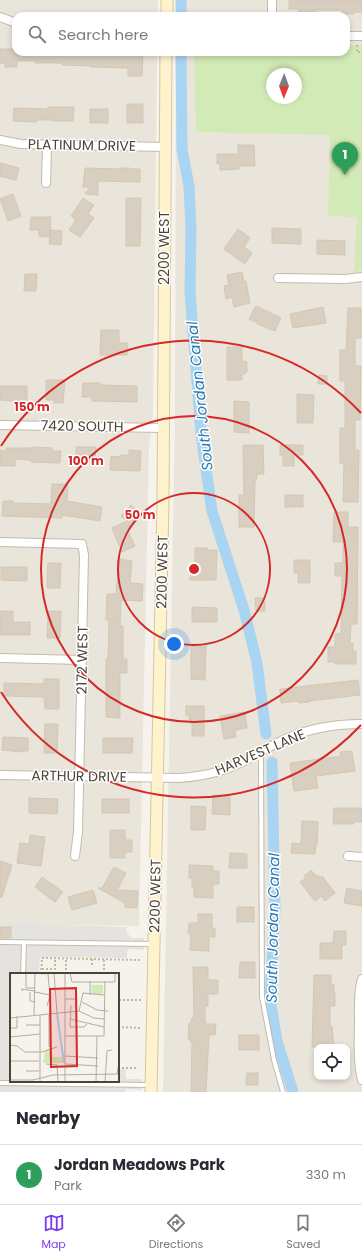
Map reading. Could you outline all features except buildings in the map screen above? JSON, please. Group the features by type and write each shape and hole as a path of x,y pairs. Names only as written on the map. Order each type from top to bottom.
{"street":[{"path":"167,0 167,12"},
{"path":"272,0 272,12"},
{"path":"0,17 12,22"},
{"name":"2200 WEST","path":"152,1088 163,428 166,56"},
{"name":"PLATINUM DRIVE","path":"0,140 22,144 165,147"},
{"path":"46,183 47,145"},
{"path":"278,278 362,278"},
{"name":"7420 SOUTH","path":"0,425 163,428"},
{"name":"2172 WEST","path":"0,542 82,544 84,555 82,660 78,832 75,856"},
{"path":"0,658 82,660"},
{"name":"HARVEST LANE","path":"157,777 180,778 214,773 240,763 281,741 308,731 331,726 362,724"},
{"name":"ARTHUR DRIVE","path":"0,775 157,777"},
{"path":"348,856 362,857"},
{"path":"362,979 359,1059 362,1080"}],"lane":[{"path":"261,752 262,997 274,1060 283,1092"},
{"path":"0,942 154,944"},
{"path":"23,973 24,942"},
{"path":"0,1083 21,1082 152,1088"}],"path":[{"path":"359,36 357,52 362,52"},
{"path":"42,973 42,958 140,960"},
{"path":"42,969 55,969 55,958"},
{"path":"66,958 66,973"},
{"path":"92,959 92,966"},
{"path":"104,959 104,973"},
{"path":"119,1000 142,1000"},
{"path":"119,1027 141,1028"},
{"path":"119,1068 138,1068"}],"shaded area":[{"path":"0,0 158,0 158,12 12,12 12,56 157,56 153,410 149,448 139,926 0,924"},
{"path":"176,0 362,0 362,1092 163,1092 175,412 176,56 350,56 350,12 176,12"},
{"path":"0,923 127,927 127,933 132,938 144,938 144,950 129,949 127,951 127,958 40,957 39,973 10,973 10,1082 119,1082 119,1069 126,1069 126,1079 142,1079 142,1090 126,1089 126,1092 0,1092"}],"green space":[{"path":"350,45 362,45 362,270 354,272 357,217 328,216 330,135 196,132 194,56 350,56"}],"waterway":[{"name":"South Jordan Canal","path":"181,0 181,12"},
{"name":"South Jordan Canal","path":"181,56 182,149 189,186 191,228 190,292 201,434 212,511 244,610 257,663 266,734"},
{"name":"South Jordan Canal","path":"272,762 275,910 270,1000 277,1041 293,1092"}],"place":[{"name":"Jordan Meadows Park","path":"345,175"}]}
